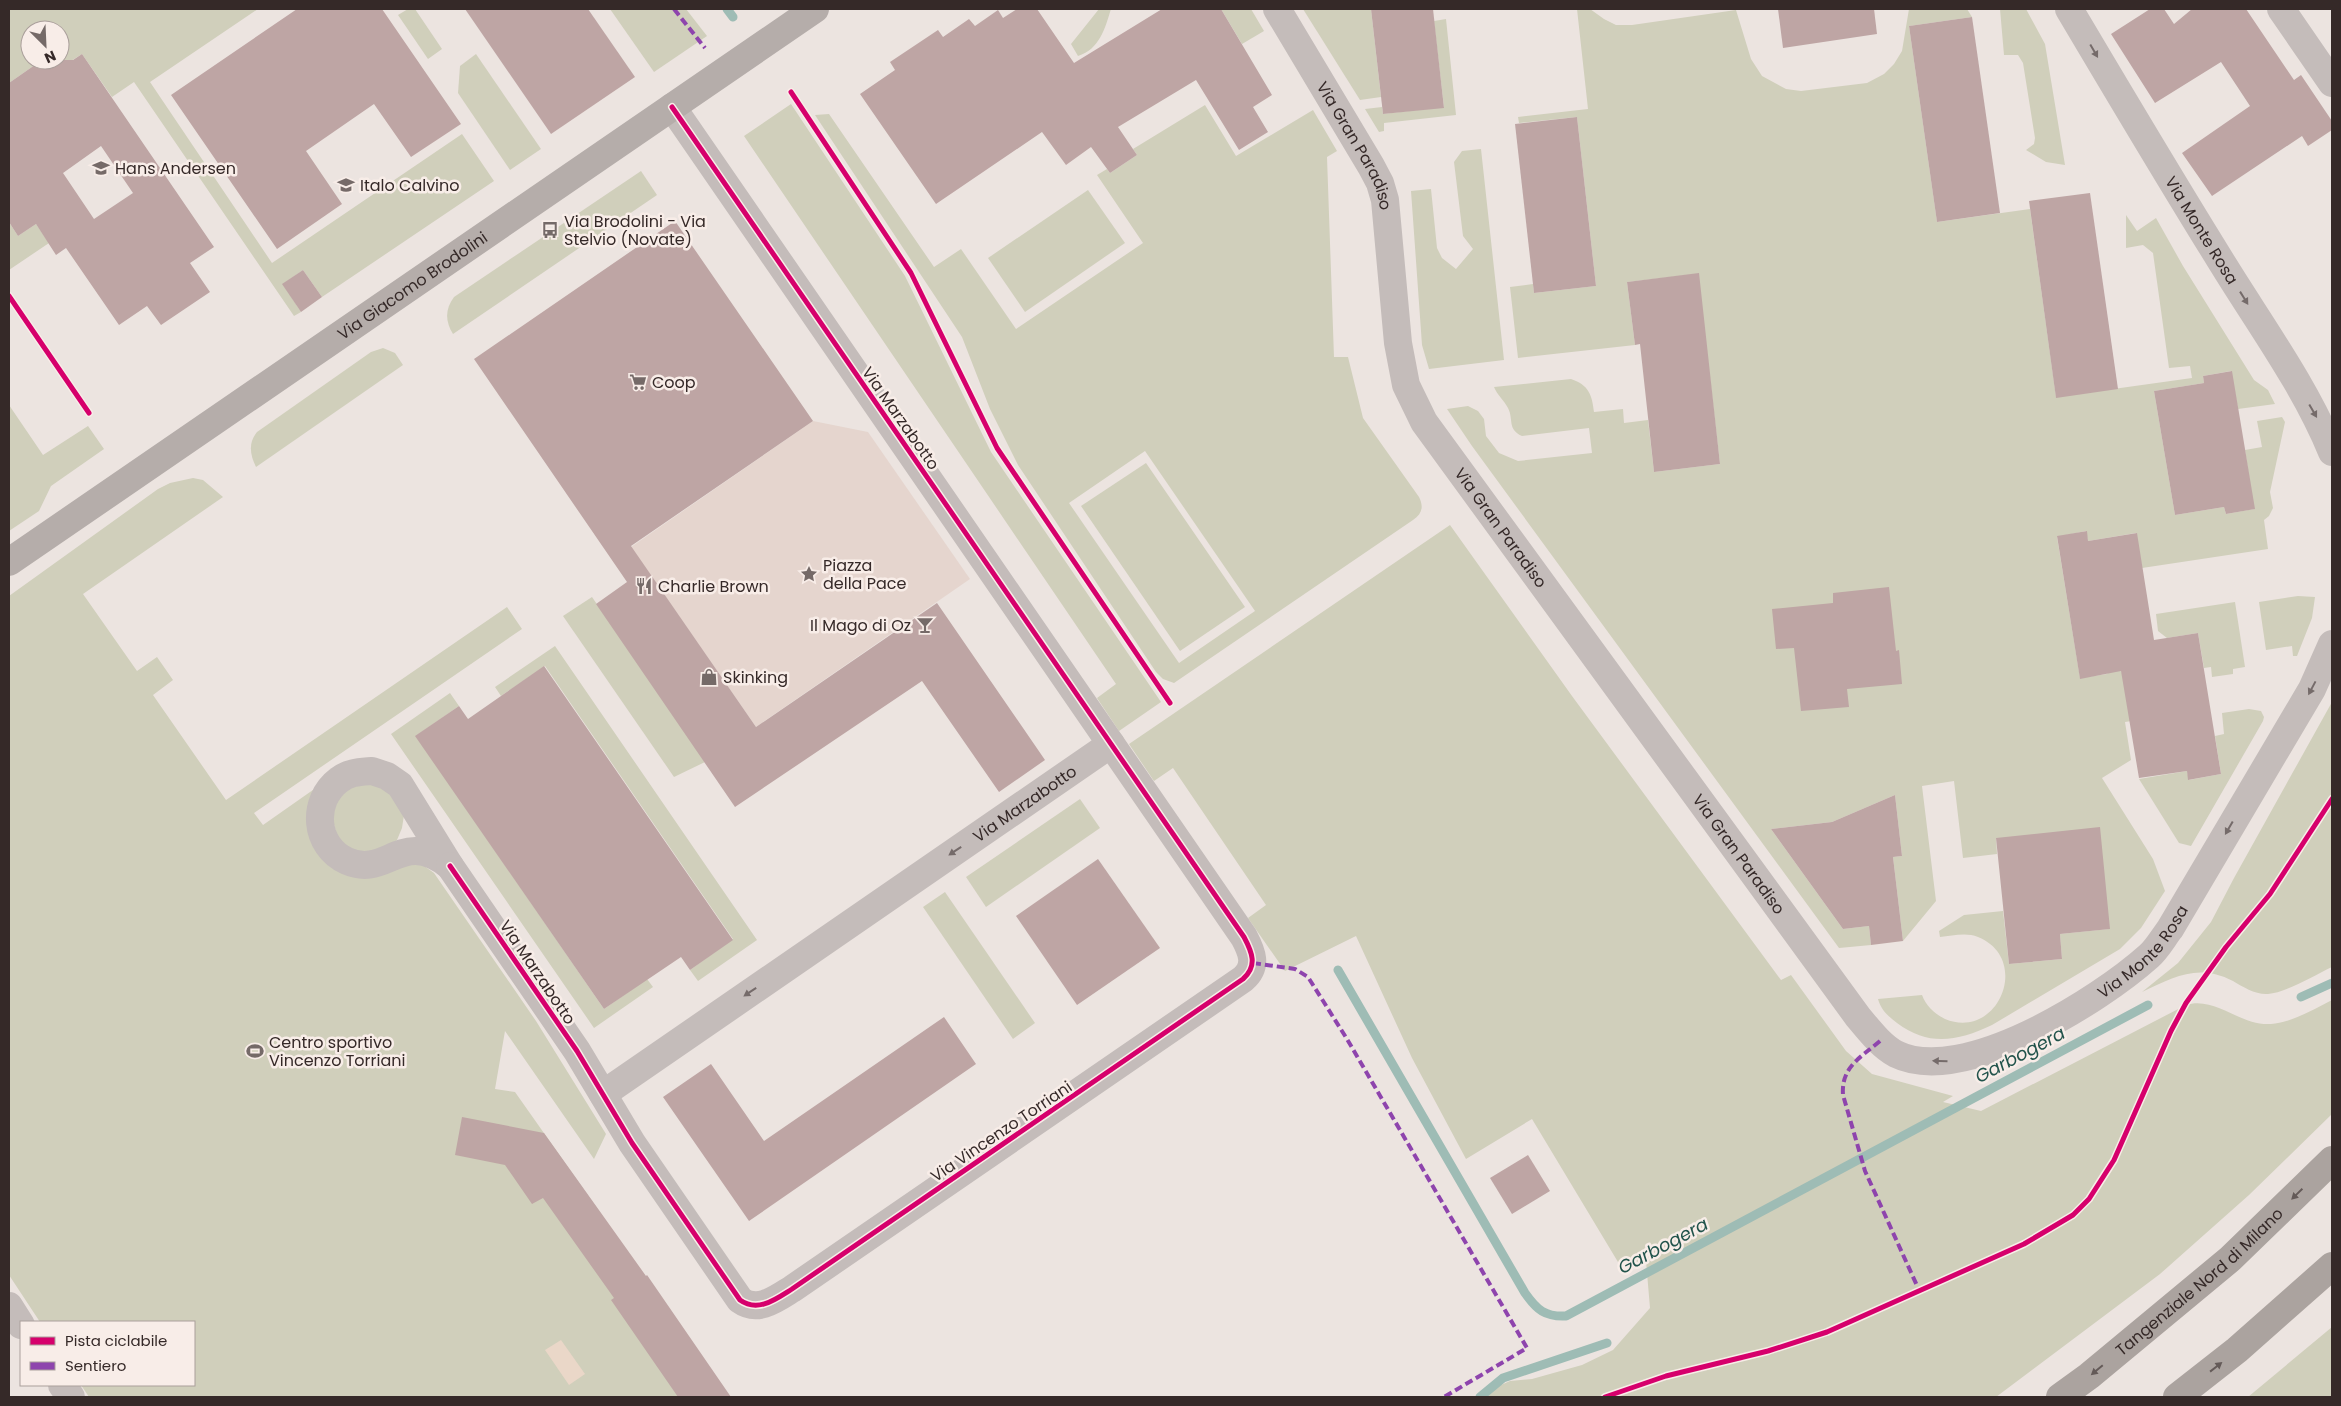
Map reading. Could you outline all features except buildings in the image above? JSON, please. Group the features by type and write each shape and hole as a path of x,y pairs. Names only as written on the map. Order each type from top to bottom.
{"highway":[{"name":"Tangenziale Nord di Milano","path":"2060,1397 2089,1376 2230,1259 2332,1160"},
{"path":"2177,1397 2237,1350 2332,1266"}],"street":[{"name":"Via Giacomo Brodolini","path":"9,562 815,9"},
{"name":"Via Gran Paradiso","path":"1277,9 1351,130 1380,183 1384,200 1398,342 1406,385 1424,422 1840,993"},
{"name":"Via Monte Rosa","path":"2069,9 2145,138 2290,372 2322,428 2332,452"},
{"path":"2281,9 2332,84"},
{"name":"Via Marzabotto","path":"450,866 439,857 416,850 405,852 379,863 364,865 347,861 333,852 323,838 319,822 320,805 328,790 340,779 355,772 372,771 387,776 400,785 450,866 577,1051 603,1094 1110,744 672,107"},
{"name":"Via Monte Rosa","path":"1840,993 1880,1041 1896,1054 1918,1060 1949,1061 1978,1055 2006,1044 2054,1020 2121,979 2151,955 2170,929 2312,689 2332,644"},
{"name":"Via Vincenzo Torriani","path":"603,1094 632,1143 740,1300 750,1306 758,1306 769,1303 792,1289 1220,995 1251,971 1253,963 1251,952 1244,937 1110,744"},
{"path":"9,1306 20,1323"},
{"path":"63,1386 71,1397"}],"green space":[{"path":"9,9 258,9 150,82 272,263 462,134 494,181 322,297 303,270 283,284 301,312 294,316 134,82 112,97 82,54 70,62 70,20 20,20 20,70 28,70 9,83"},
{"path":"408,9 415,9 442,49 428,59 398,15"},
{"path":"610,9 686,9 707,36 654,72"},
{"path":"1099,9 1111,9 1104,30 1092,48 1078,56 1071,44"},
{"path":"1221,9 1251,9 1264,31 1242,44"},
{"path":"1303,9 1371,9 1381,97 1360,100"},
{"path":"1577,9 1590,9 1616,25 1632,25 1736,10 1751,59 1762,76 1786,89 1801,91 1867,83 1884,74 1894,64 1902,51 1909,9 1967,9 1972,17 1909,26 1937,222 2030,209 2056,397 2192,378 2190,366 2169,368 2153,253 2143,245 2126,248 2126,215 2137,231 2156,218 2183,266 2254,380 2268,390 2275,404 2238,409 2231,371 2203,376 2204,383 2154,391 2175,515 2224,507 2226,514 2254,509 2245,450 2262,447 2257,421 2282,417 2285,422 2270,492 2273,508 2269,516 2264,520 2268,549 2142,568 2136,533 2088,541 2086,531 2057,537 2080,678 2107,674 2115,663 2122,673 2138,720 2125,722 2131,760 2102,778 2153,859 2165,891 2141,928 2120,949 1992,1025 1967,1035 1944,1039 1921,1036 1897,1023 1883,1010 1879,1003 1878,999 1922,995 1928,1006 1938,1015 1945,1019 1964,1023 1980,1019 1993,1009 2002,994 2005,978 2003,962 1994,948 1978,937 1959,935 1940,937 1939,931 1964,915 2003,911 2009,964 2062,959 2060,934 2109,929 1996,838 1997,854 1963,858 1954,781 1922,786 1936,901 1903,941 1893,857 1902,856 1895,795 1832,822 1771,829 1843,929 1869,926 1871,945 1839,948 1472,446 1447,409 1468,406 1478,411 1484,419 1486,436 1499,453 1518,461 1592,453 1589,428 1522,436 1517,433 1514,430 1510,412 1505,402 1494,387 1571,379 1582,384 1589,391 1594,412 1623,409 1624,423 1648,420 1654,472 1720,464 1698,274 1627,282 1635,345 1518,358 1510,287 1533,284 1534,293 1596,286 1577,117 1519,123 1518,117 1588,109"},
{"path":"2000,9 2026,9 2045,44 2065,165 2046,162 2026,150 2034,144 2035,138 2023,63 2018,55 2004,55"},
{"path":"1446,19 1456,115 1384,123 1384,131 1379,132 1365,109 1382,107 1383,114 1444,107 1434,21"},
{"path":"476,54 541,149 510,170 458,93 460,66"},
{"path":"791,104 905,276 991,452 1161,702 1119,731 1097,698 1116,684 744,136"},
{"path":"1205,105 1236,156 1313,110 1337,151 1327,157 1334,357 1348,357 1363,418 1419,497 1422,507 1420,513 1413,520 1174,683 1163,679 1156,672 1018,465 990,409 962,337 815,115 829,114 934,267 961,249 1016,329 1143,243 1097,175 1107,169 1110,173 1137,155 1133,149","holes":["1145,451 1255,611 1179,663 1069,503"]},
{"path":"1481,149 1504,360 1429,369 1422,345 1411,191 1431,189 1437,248 1442,258 1456,269 1473,249 1463,236 1454,162 1462,151"},
{"path":"641,171 657,195 453,334 447,320 447,315 454,297"},
{"path":"1088,190 1125,243 1025,312 988,258"},
{"path":"9,222 18,236 36,224 49,243 9,270"},
{"path":"383,348 395,353 403,365 256,467 252,458 251,445 257,432 371,352"},
{"path":"9,405 43,455 88,426 104,449 51,486 39,511 9,531"},
{"path":"1146,463 1245,607 1180,651 1081,506"},
{"name":"Centro sportivo Vincenzo Torriani","path":"193,478 203,480 223,497 83,594 137,671 157,657 173,680 153,695 226,800 507,607 522,629 254,813 263,825 320,785 315,842 398,865 423,865 434,873 536,1021 606,1134 594,1159 505,1031 495,1089 515,1092 730,1397 89,1397 82,1386 195,1386 195,1321 39,1321 9,1275 9,596 158,489 170,483"},
{"path":"1450,525 1572,696 1781,980 1791,975 1846,1051 1872,1074 1953,1096 1943,1102 1981,1111 2186,1005 2207,1004 2248,1021 2271,1024 2294,1018 2332,1000 2332,1114 2249,1195 2160,1274 1996,1397 1474,1397 1510,1381 1532,1379 1582,1365 1613,1350 1650,1308 1646,1261 1624,1272 1532,1119 1466,1159 1412,1058 1356,936 1285,971 1248,918 1266,905 1173,768 1154,781 1129,744"},
{"path":"2298,596 2315,597 2312,618 2297,656 2293,656 2292,646 2266,650 2259,602"},
{"path":"592,597 705,762 674,777 563,616"},
{"path":"2235,602 2245,667 2233,669 2233,674 2212,677 2211,667 2204,668 2198,633 2167,638 2158,631 2156,614"},
{"path":"555,646 757,940 698,981 690,970 733,939 545,666 501,696 495,687"},
{"path":"450,693 459,706 416,736 604,1009 647,979 653,987 594,1028 391,734"},
{"path":"2332,702 2332,967 2276,993 2263,994 2254,992 2233,981 2209,973 2186,974 2142,992 2178,963 2211,922"},
{"path":"2249,709 2261,711 2264,717 2263,721 2191,846 2179,843 2139,779 2187,771 2189,780 2221,774 2215,736 2224,734 2222,713"},
{"path":"357,781 383,784 404,815 402,828 397,840 388,849 364,855 340,845 329,808"},
{"path":"1080,799 1100,828 986,907 966,877"},
{"path":"945,892 1035,1023 1013,1039 923,907"},
{"path":"2332,1327 2332,1397 2248,1397"}],"sand":[{"path":"561,1340 585,1374 569,1385 545,1350"}],"shaded area":[{"name":"Piazza della Pace","path":"813,421 868,432 970,579 756,727 631,547"}],"waterway":[{"name":"Garbogera","path":"727,9 733,17"},
{"name":"Garbogera","path":"1338,970 1525,1293 1542,1311 1559,1316 1566,1316 2148,1005"},
{"name":"Garbogera","path":"2301,997 2332,983"},
{"path":"1480,1397 1503,1378 1607,1343"}],"marked path":[{"path":"674,9 705,48"},
{"path":"1253,963 1295,969 1308,977 1347,1039 1527,1348 1444,1397"},
{"path":"1880,1041 1853,1064 1845,1077 1843,1095 1865,1171 1919,1290"}],"cycle path":[{"path":"791,92 911,273 997,448 1170,703"},
{"path":"450,866 577,1051 632,1143 740,1300 753,1305 767,1303 792,1289 1243,979 1251,969 1251,953 1244,937 672,107"},
{"path":"9,296 89,413"},
{"path":"1605,1397 1666,1376 1768,1351 1827,1332 2024,1244 2073,1215 2089,1199 2114,1160 2171,1031 2186,1003 2226,947 2270,894 2332,799"}],"place":[{"name":"Hans Andersen","path":"101,168"},
{"name":"Italo Calvino","path":"346,185"},
{"name":"Via Brodolini - Via Stelvio (Novate)","path":"550,230"},
{"name":"Coop","path":"638,382"},
{"name":"Piazza della Pace","path":"809,574"},
{"name":"Charlie Brown","path":"644,586"},
{"name":"Il Mago di Oz","path":"925,625"},
{"name":"Skinking","path":"709,677"},
{"name":"Centro sportivo Vincenzo Torriani","path":"255,1051"}]}
